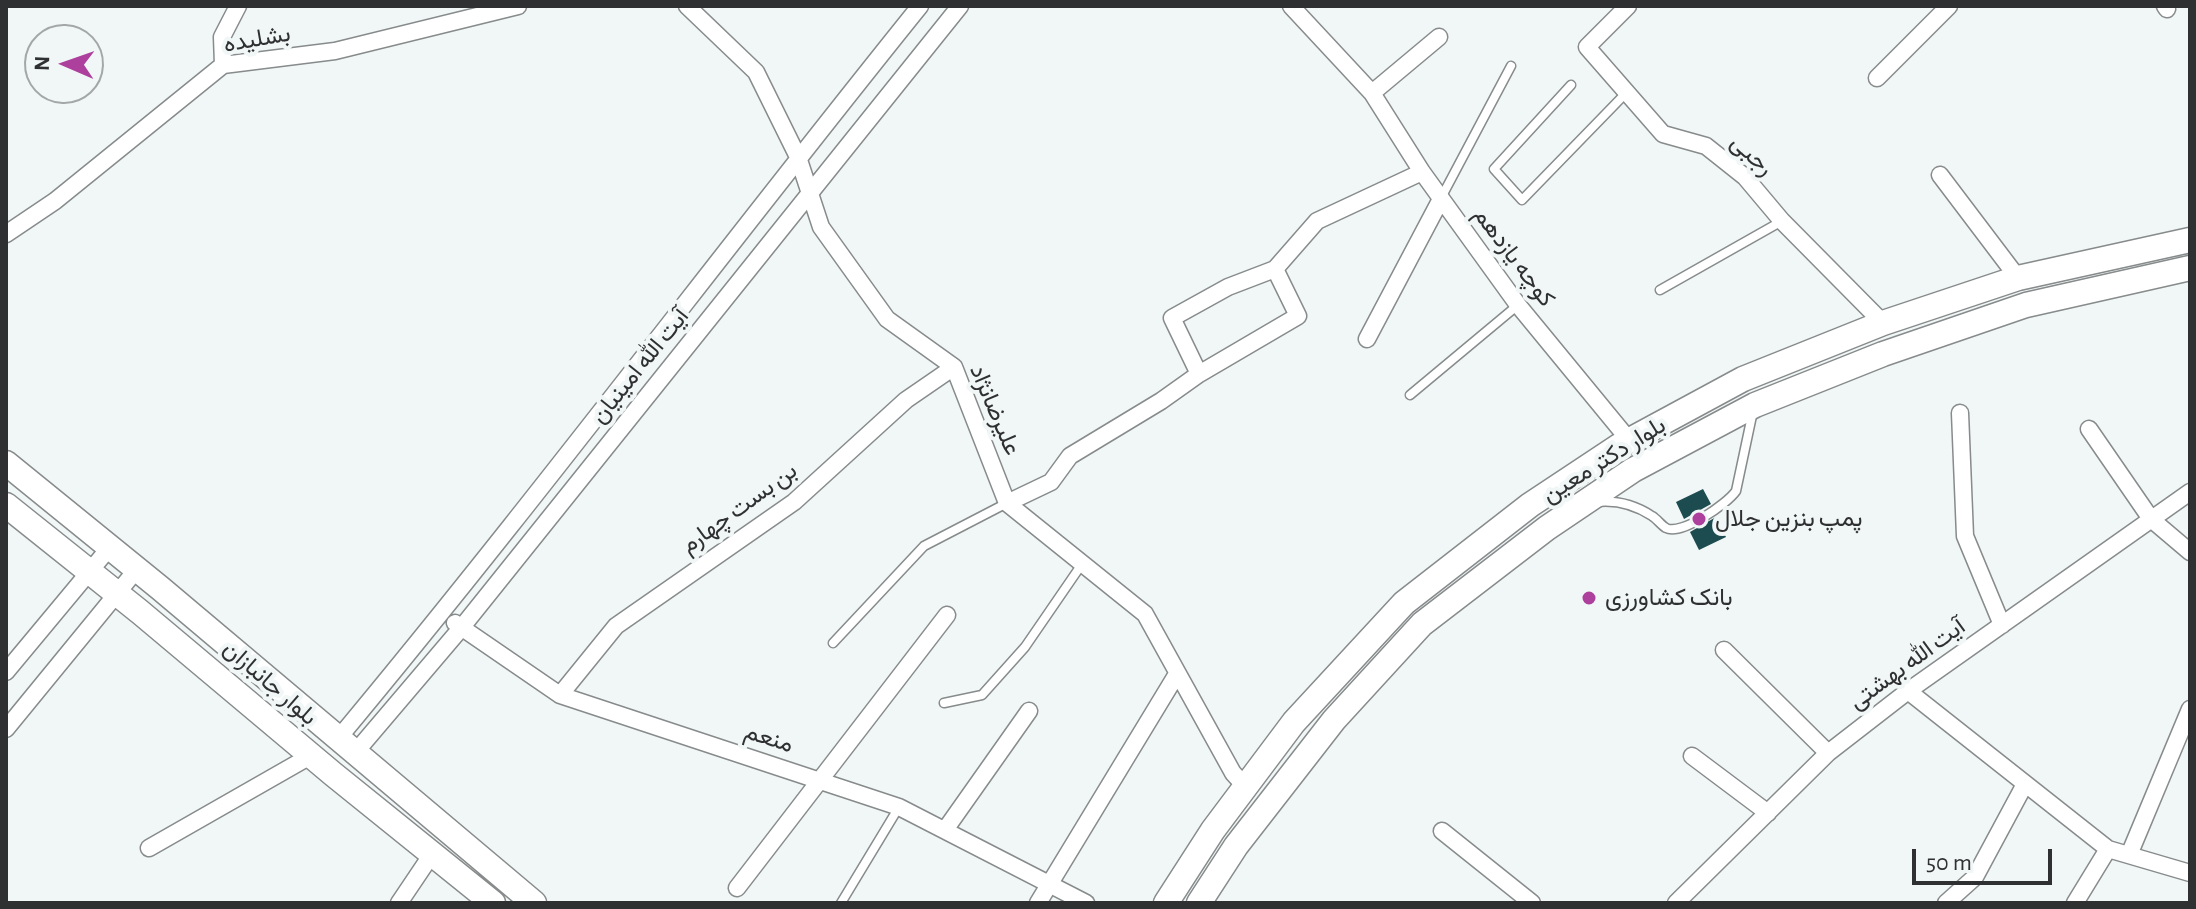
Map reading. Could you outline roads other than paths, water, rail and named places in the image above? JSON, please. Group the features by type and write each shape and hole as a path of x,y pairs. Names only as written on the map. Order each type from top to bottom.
{"main road":[{"name":"بلوار دکتر معین","path":"1166,903 1244,785 1294,722 1404,603 1530,505 1629,440 1743,379 1883,323 2018,278 2190,240"},
{"name":"بلوار دکتر معین","path":"1199,903 1236,846 1334,720 1422,624 1547,528 1633,470 1755,405 1883,354 2026,305 2190,268"},
{"name":"بلوار جانبازان","path":"6,463 137,569 534,903"},
{"name":"بلوار جانبازان","path":"6,505 493,903"}],"street":[{"path":"223,65 222,37 238,6"},
{"name":"بشلیده","path":"6,234 55,201 223,65 335,51 518,6"},
{"name":"علیرضانژاد","path":"687,6 756,72 798,157 821,227 887,319 954,367 1007,503"},
{"name":"آیت الله امینیان","path":"346,747 441,615 798,157 920,6"},
{"name":"آیت الله امینیان","path":"346,747 462,627 960,6"},
{"name":"کوچه یازدهم","path":"1291,6 1372,93 1422,172 1518,305 1629,440"},
{"name":"رجبی","path":"1628,6 1587,47 1663,134 1706,146 1745,177 1782,221 1883,323"},
{"path":"1877,78 1949,6"},
{"path":"1372,93 1439,37"},
{"path":"1199,374 1172,318 1228,287 1275,269 1317,221 1422,172"},
{"path":"1940,175 2018,278"},
{"path":"1367,339 1441,199"},
{"path":"1244,785 1233,773 1145,614 1007,503 1051,482 1070,456 1298,316 1275,269"},
{"name":"بن بست چهارم","path":"560,695 616,626 794,502 906,400 954,367"},
{"path":"1960,413 1965,536 2002,625"},
{"path":"2089,429 2150,517 2190,552"},
{"name":"آیت الله بهشتی","path":"1676,903 1828,753 1908,691 2150,517 2190,492"},
{"path":"6,672 110,547"},
{"path":"6,729 137,569"},
{"name":"منعم","path":"441,615 560,695 899,807 1086,903"},
{"path":"737,888 947,615"},
{"path":"1724,650 1828,753"},
{"path":"1038,903 1177,674"},
{"path":"1908,691 2108,849 2190,873"},
{"path":"2129,855 2190,709"},
{"path":"945,830 1029,711"},
{"path":"149,848 312,755"},
{"path":"1692,756 1768,813"},
{"path":"1946,903 1975,877 2025,784"},
{"path":"1442,831 1532,903"},
{"path":"2075,903 2108,849"},
{"path":"399,903 432,854"}],"lane":[{"path":"1441,199 1511,66"},
{"path":"1571,85 1494,169 1522,200 1627,92"},
{"path":"1660,290 1782,221"},
{"path":"1410,395 1518,305"},
{"path":"1584,503 1610,501 1631,505 1651,515 1668,530 1677,531 1699,519 1729,501 1736,491 1755,405"},
{"path":"833,643 924,546 1007,503"},
{"path":"944,703 982,695 1025,647 1083,563"},
{"path":"841,903 899,807"}],"place":[{"name":"پمپ بنزین جلال","path":"1699,519"},
{"name":"بانک کشاورزی","path":"1589,598"}]}
